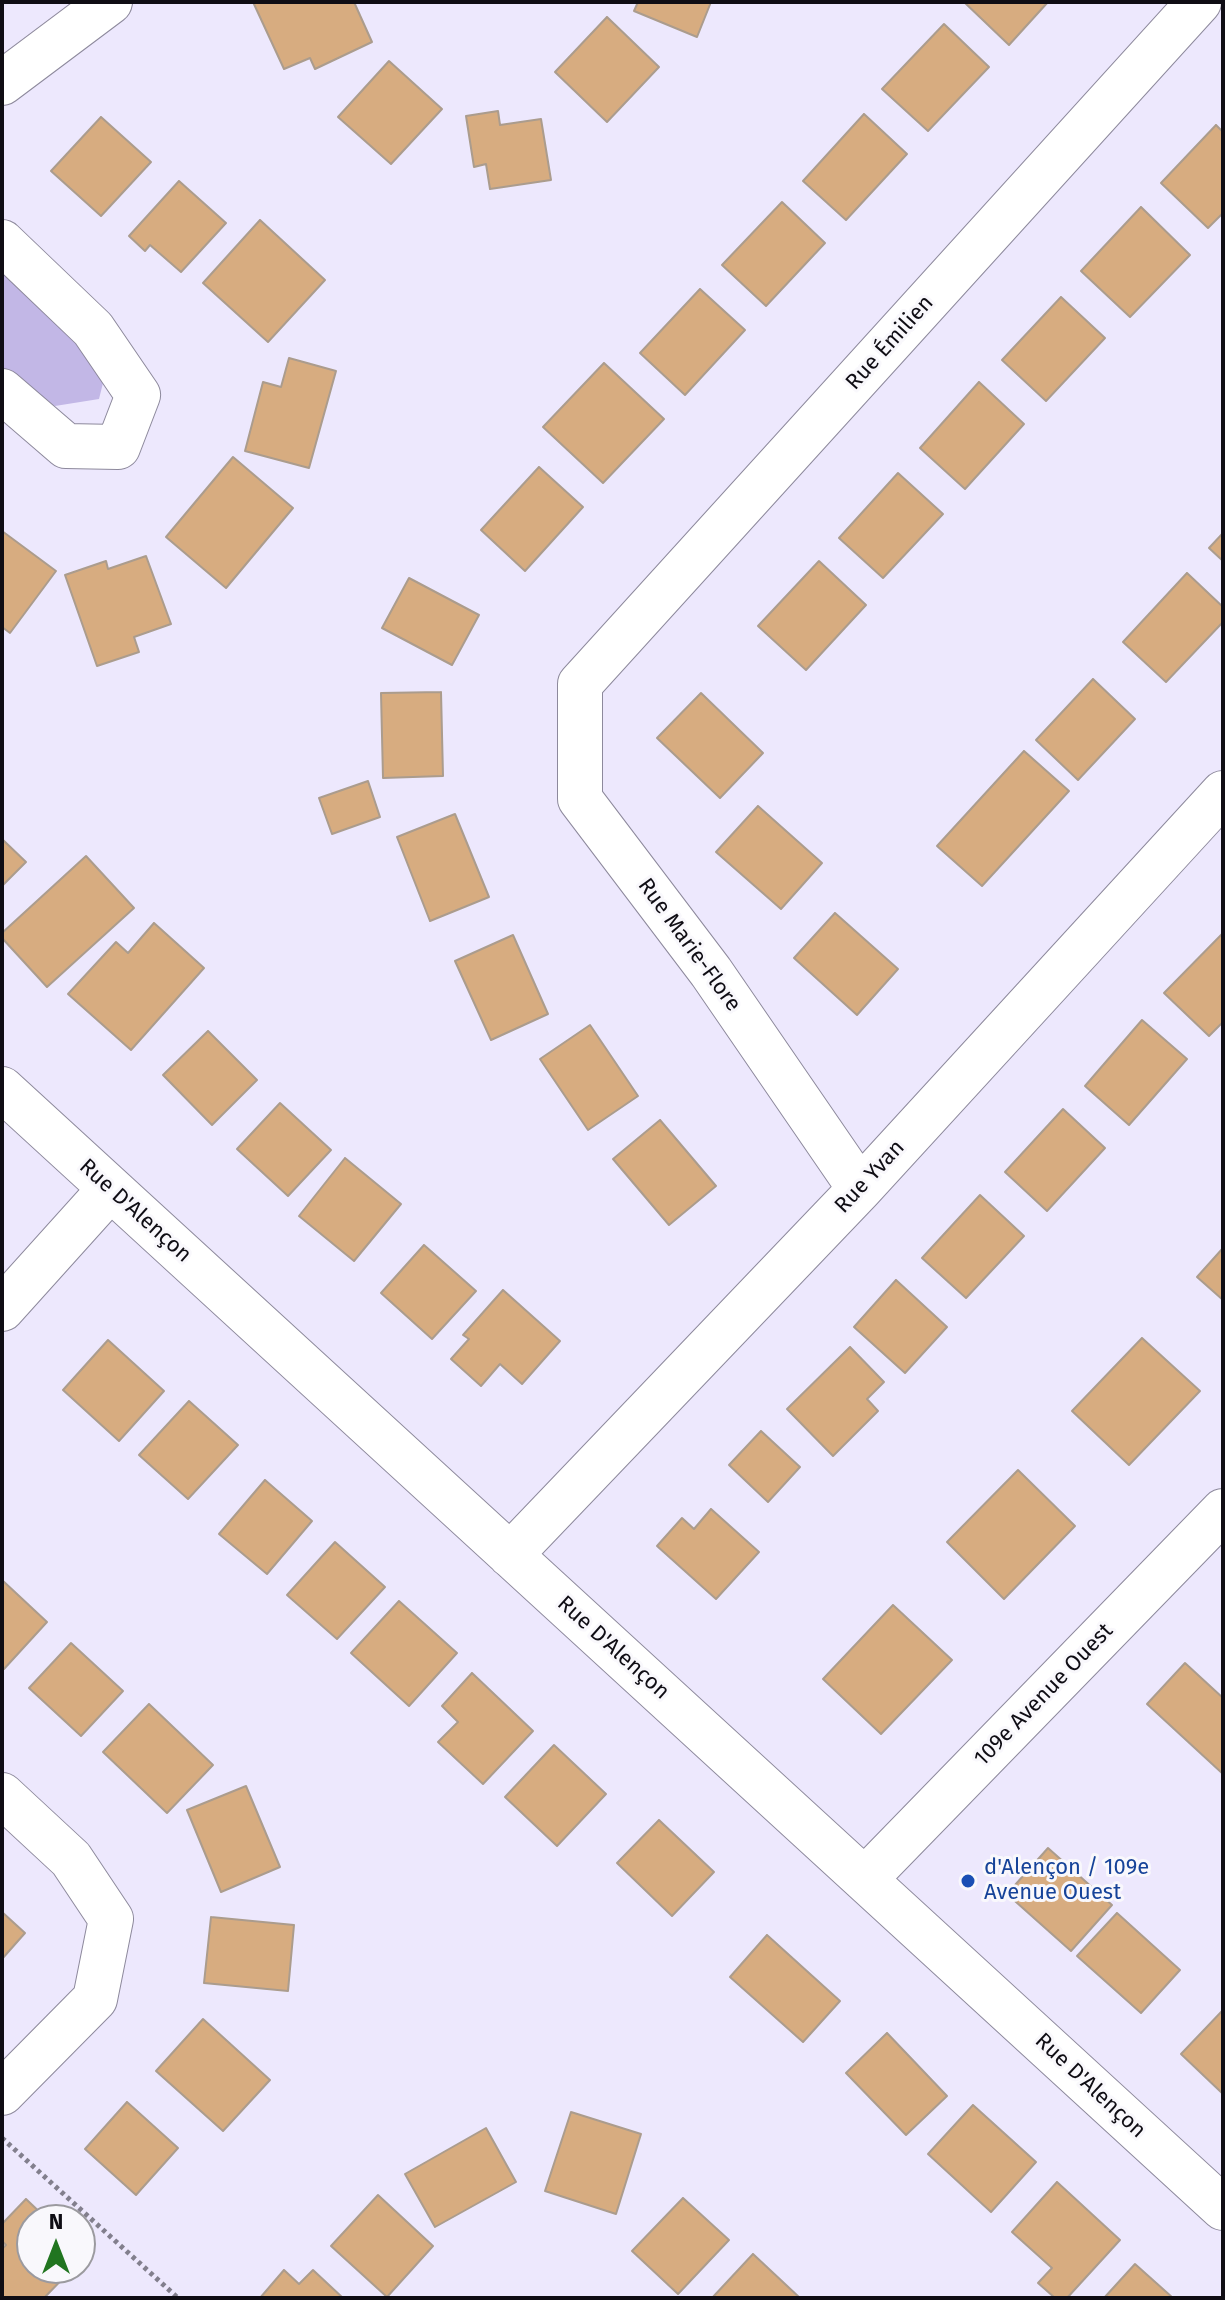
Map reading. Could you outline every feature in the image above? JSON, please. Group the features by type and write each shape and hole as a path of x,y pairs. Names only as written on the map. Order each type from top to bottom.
{"street":[{"path":"2,83 110,2"},
{"name":"Rue Émilien","path":"580,684 1199,2"},
{"path":"2,242 93,329 138,395 118,447 66,446 2,391"},
{"name":"Rue Marie-Flore","path":"580,684 580,799 711,972 860,1189"},
{"name":"Rue Yvan","path":"510,1555 860,1189 1223,793"},
{"name":"Rue D'Alençon","path":"2,1089 1223,2208"},
{"path":"2,1309 110,1189"},
{"name":"109e Avenue Ouest","path":"865,1879 1216,1534"},
{"path":"2,1795 71,1859 111,1919 95,1999 2,2093"}],"path":[{"path":"2,2138 178,2298"}],"shaded area":[{"path":"2,263 106,371 99,399 55,406 35,400 2,373"}],"building":[{"path":"253,2 354,2 372,42 315,69 310,58 284,69"},
{"path":"638,2 711,2 697,37 634,11"},
{"path":"964,2 1048,2 1009,45"},
{"path":"607,17 659,67 607,122 555,72"},
{"path":"944,24 989,67 928,131 882,89"},
{"path":"389,61 442,109 391,164 338,117"},
{"path":"498,111 500,125 541,119 551,180 490,189 486,164 474,167 466,116"},
{"path":"864,114 907,154 846,220 803,181"},
{"path":"101,117 151,162 101,216 51,171"},
{"path":"1216,125 1223,132 1223,213 1208,228 1161,183"},
{"path":"179,181 226,223 181,272 150,245 145,251 129,236"},
{"path":"782,202 825,243 766,306 722,265"},
{"path":"1141,207 1190,255 1130,317 1081,271"},
{"path":"260,220 325,280 268,342 203,283"},
{"path":"700,289 745,330 685,395 640,353"},
{"path":"1061,297 1105,338 1046,401 1002,360"},
{"path":"289,358 336,371 309,468 245,451 263,382 281,387"},
{"path":"604,363 664,419 603,483 543,427"},
{"path":"979,382 1024,424 965,489 920,448"},
{"path":"233,457 293,508 226,588 166,537"},
{"path":"539,467 583,507 525,571 481,530"},
{"path":"898,473 943,514 883,578 839,538"},
{"path":"2,531 56,571 10,633 2,627"},
{"path":"1223,533 1223,561 1209,548"},
{"path":"146,556 171,624 134,637 139,652 97,666 65,575 106,561 108,569"},
{"path":"819,561 866,605 806,670 758,626"},
{"path":"1187,573 1223,607 1223,622 1166,682 1123,642"},
{"path":"409,578 479,615 452,665 382,628"},
{"path":"1093,679 1135,719 1078,780 1036,740"},
{"path":"441,692 443,776 383,778 381,693"},
{"path":"701,693 763,753 720,798 657,738"},
{"path":"1024,751 1069,791 982,886 937,846"},
{"path":"368,781 380,817 332,834 319,798"},
{"path":"758,806 822,863 781,909 716,852"},
{"path":"455,814 489,897 430,921 397,837"},
{"path":"2,839 26,862 2,886"},
{"path":"86,856 134,908 47,987 2,938 2,933"},
{"path":"835,913 898,969 857,1015 794,958"},
{"path":"154,923 204,968 131,1050 68,994 116,942 128,953"},
{"path":"1223,933 1223,1022 1209,1036 1164,993"},
{"path":"513,935 548,1014 491,1040 455,961"},
{"path":"1142,1020 1187,1059 1129,1125 1085,1086"},
{"path":"590,1025 638,1096 588,1130 540,1059"},
{"path":"208,1031 257,1080 212,1125 163,1075"},
{"path":"280,1103 331,1150 288,1196 237,1149"},
{"path":"1063,1109 1105,1148 1047,1211 1005,1172"},
{"path":"660,1120 716,1186 669,1225 613,1159"},
{"path":"345,1158 401,1204 354,1261 299,1216"},
{"path":"980,1195 1024,1236 966,1298 922,1258"},
{"path":"424,1245 476,1291 432,1339 381,1293"},
{"path":"1223,1248 1223,1300 1197,1277"},
{"path":"896,1280 947,1327 905,1373 854,1327"},
{"path":"503,1290 560,1341 522,1384 500,1364 481,1386 451,1359 469,1339 463,1335"},
{"path":"1142,1338 1200,1391 1129,1465 1072,1411"},
{"path":"108,1340 164,1391 119,1441 63,1390"},
{"path":"850,1347 884,1382 867,1399 878,1411 833,1456 787,1409"},
{"path":"189,1401 238,1445 188,1499 139,1455"},
{"path":"761,1431 800,1467 768,1502 729,1465"},
{"path":"1018,1470 1075,1526 1004,1599 947,1542"},
{"path":"265,1480 312,1521 267,1574 219,1534"},
{"path":"711,1509 759,1552 716,1599 657,1546 682,1518 694,1529"},
{"path":"335,1542 385,1587 337,1639 287,1595"},
{"path":"2,1580 47,1622 4,1669 2,1667"},
{"path":"399,1601 457,1653 409,1706 351,1653"},
{"path":"893,1605 952,1660 881,1734 823,1679"},
{"path":"71,1643 123,1691 81,1736 29,1688"},
{"path":"1185,1663 1223,1698 1223,1774 1147,1704"},
{"path":"472,1673 533,1731 483,1784 438,1742 458,1722 442,1706"},
{"path":"149,1704 213,1765 167,1813 103,1752"},
{"path":"554,1745 606,1794 557,1846 505,1797"},
{"path":"246,1786 280,1867 221,1892 187,1810"},
{"path":"659,1820 714,1872 672,1916 617,1863"},
{"path":"1048,1848 1112,1905 1071,1951 1007,1894"},
{"path":"2,1912 25,1933 2,1959"},
{"path":"1117,1913 1180,1970 1141,2013 1077,1956"},
{"path":"211,1917 294,1925 288,1991 204,1983"},
{"path":"767,1935 840,2001 803,2042 730,1977"},
{"path":"1223,2010 1223,2094 1181,2054"},
{"path":"203,2019 270,2080 223,2131 156,2071"},
{"path":"887,2033 947,2096 906,2135 846,2073"},
{"path":"127,2102 178,2148 136,2195 85,2149"},
{"path":"973,2105 1036,2162 991,2212 928,2154"},
{"path":"571,2112 641,2134 616,2214 545,2191"},
{"path":"486,2128 516,2182 435,2227 405,2174"},
{"path":"1057,2182 1120,2240 1067,2298 1055,2298 1038,2283 1052,2268 1012,2232"},
{"path":"378,2195 433,2246 387,2297 331,2246"},
{"path":"683,2198 729,2240 678,2294 632,2251"},
{"path":"16,2209 16,2284 58,2284 44,2298 2,2298 2,2249 6,2245 2,2241 2,2224"},
{"path":"753,2254 800,2298 712,2298"},
{"path":"1135,2264 1173,2298 1104,2298"},
{"path":"284,2270 299,2284 313,2270 343,2298 260,2298"}],"place":[{"name":"d'Alençon / 109e Avenue Ouest","path":"968,1881"}]}
